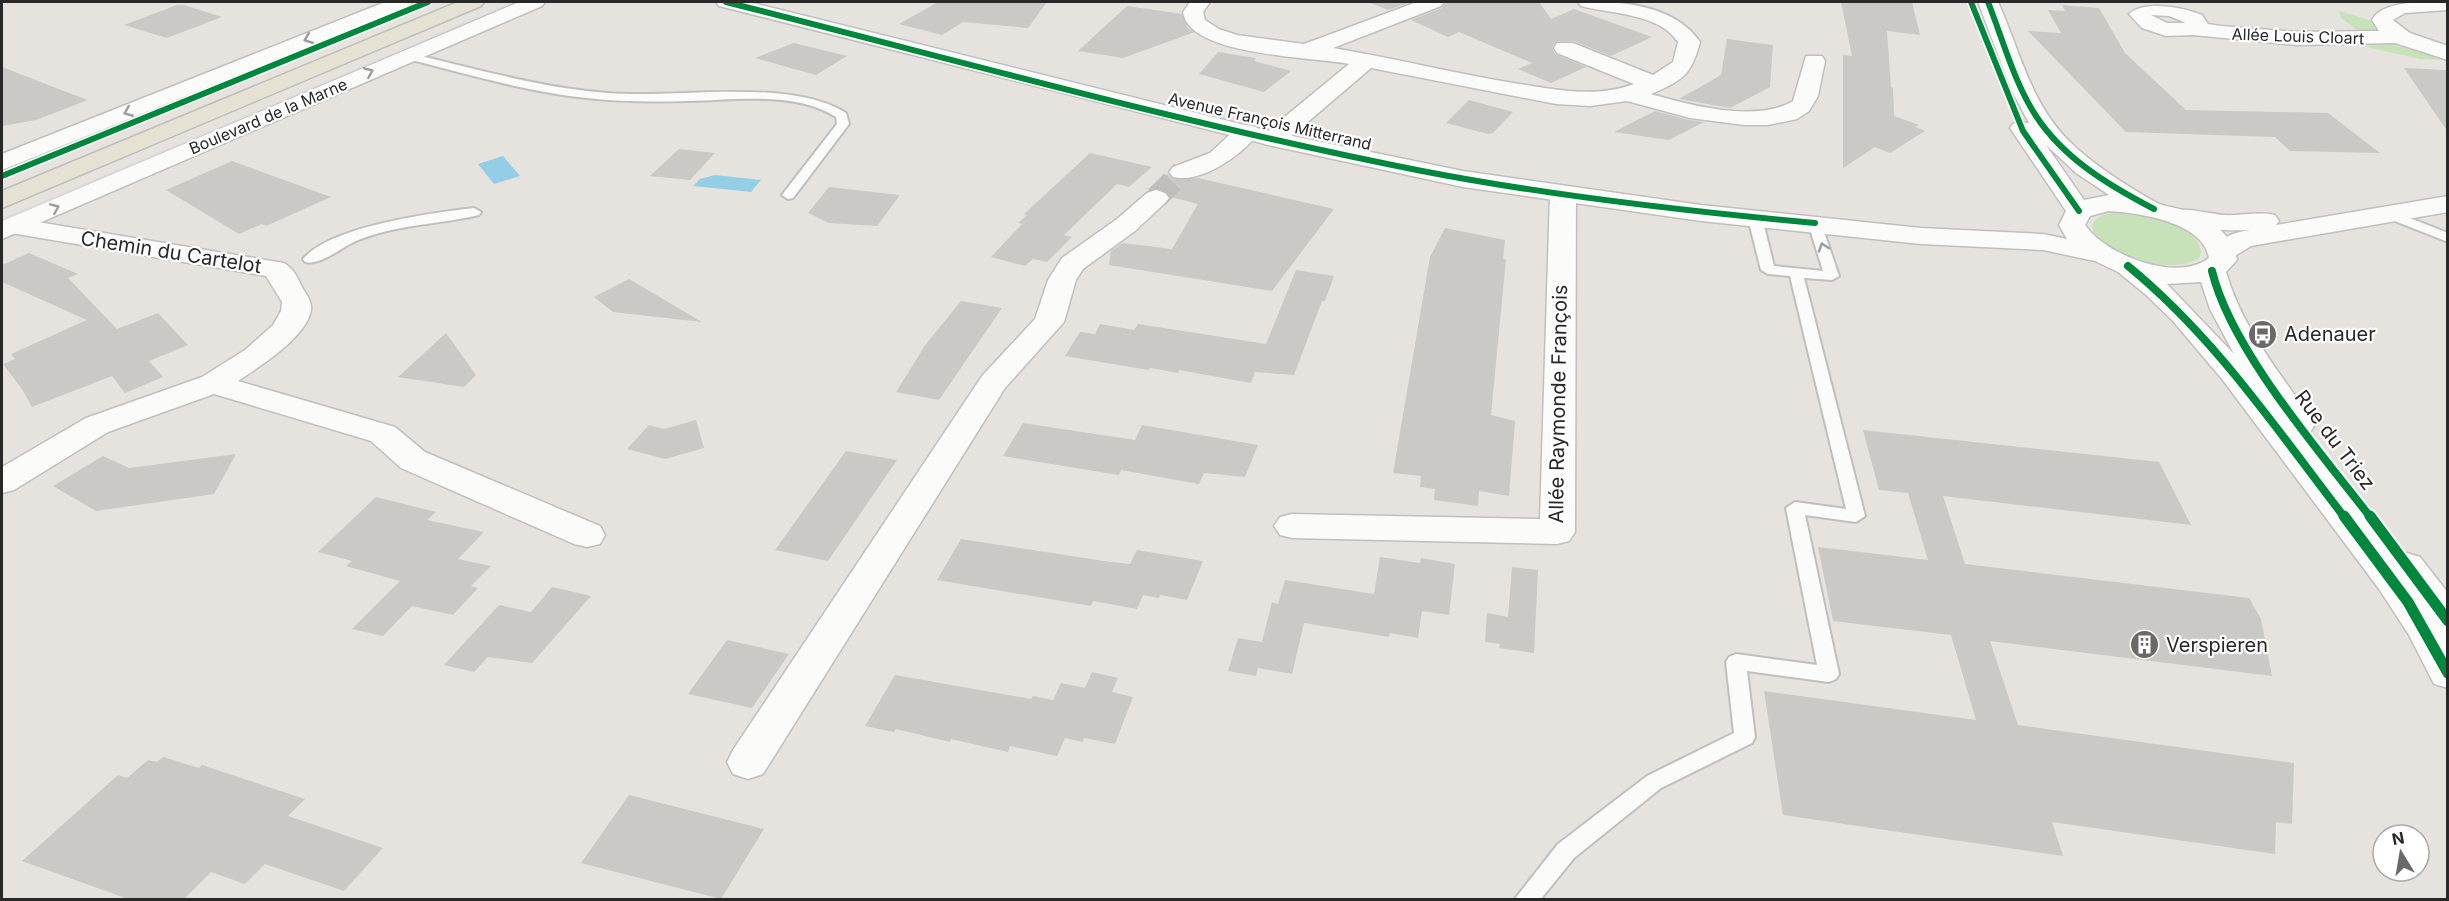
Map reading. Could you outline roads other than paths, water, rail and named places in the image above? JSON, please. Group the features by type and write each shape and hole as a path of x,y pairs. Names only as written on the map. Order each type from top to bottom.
{"main road":[{"name":"Boulevard de la Marne","path":"2,189 454,2"},
{"name":"Boulevard de la Marne","path":"2,200 474,2"}],"street":[{"path":"2,163 402,2"},
{"name":"Boulevard de la Marne","path":"8,229 535,2"},
{"name":"Avenue François Mitterrand","path":"726,2 1284,141 1442,175 1563,194 1755,218 1921,236 2043,243 2176,276 2218,261 2243,239 2357,219"},
{"path":"1200,2 1193,12 1199,25 1213,33 1232,39 1308,50 1464,83 1558,97 1598,99 1628,93 1652,84 1683,65 1689,42 1684,33 1661,19 1588,2"},
{"path":"1308,50 1434,2"},
{"path":"1971,2 2023,131 2071,196 2075,216"},
{"path":"1988,2 2025,93 2047,131 2079,162 2154,209 2180,217 2225,224 2357,219 2448,204"},
{"path":"2448,4 2401,7 2387,12 2383,18 2384,23 2400,36 2448,54"},
{"name":"Allée Louis Cloart","path":"2195,29 2251,36 2319,40 2400,36"},
{"path":"1565,48 1652,84"},
{"path":"1628,93 1652,103 1687,109 1751,118 1779,116 1802,105 1814,62"},
{"path":"1284,141 1374,63"},
{"path":"1182,172 1219,158 1247,132"},
{"name":"Allée Raymonde François","path":"1292,526 1557,532 1563,194"},
{"path":"748,762 993,383 1014,357 1049,322 1066,272 1082,256 1126,225 1156,198"},
{"name":"Avenue François Mitterrand","path":"1815,223 2030,228 2075,216 2091,206 2109,203 2154,209"},
{"name":"Rue du Triez","path":"2075,216 2073,229 2080,239 2114,260 2178,310 2278,430 2405,599 2448,674"},
{"path":"2180,217 2205,231 2218,261"},
{"name":"Chemin du Cartelot","path":"2,482 106,421 213,384 255,356 292,321 297,302 281,273 262,266 8,229"},
{"name":"Rue du Triez","path":"2218,261 2217,291 2262,371 2448,621"},
{"path":"213,384 383,434 413,460 587,535"}],"lane":[{"path":"408,56 542,88 608,97 759,97 810,102 835,109 842,115 843,124 788,195"},
{"path":"310,259 372,228 397,222 474,212"},
{"path":"2392,214 2448,238"},
{"path":"1755,218 1768,270 1832,276 1815,223"},
{"path":"1525,900 1566,851 1654,782 1745,737 1736,662 1828,674 1795,508 1856,516 1796,272"}],"water":[{"path":"503,156 520,176 494,184 478,164"},
{"path":"715,175 761,180 751,192 693,186 700,179"}],"tunnel":[{"path":"1156,198 1182,172"}],"tram line":[{"path":"2,220 514,2"}],"place":[{"name":"Adenauer","path":"2263,334"},
{"name":"Verspieren","path":"2145,645"}]}
